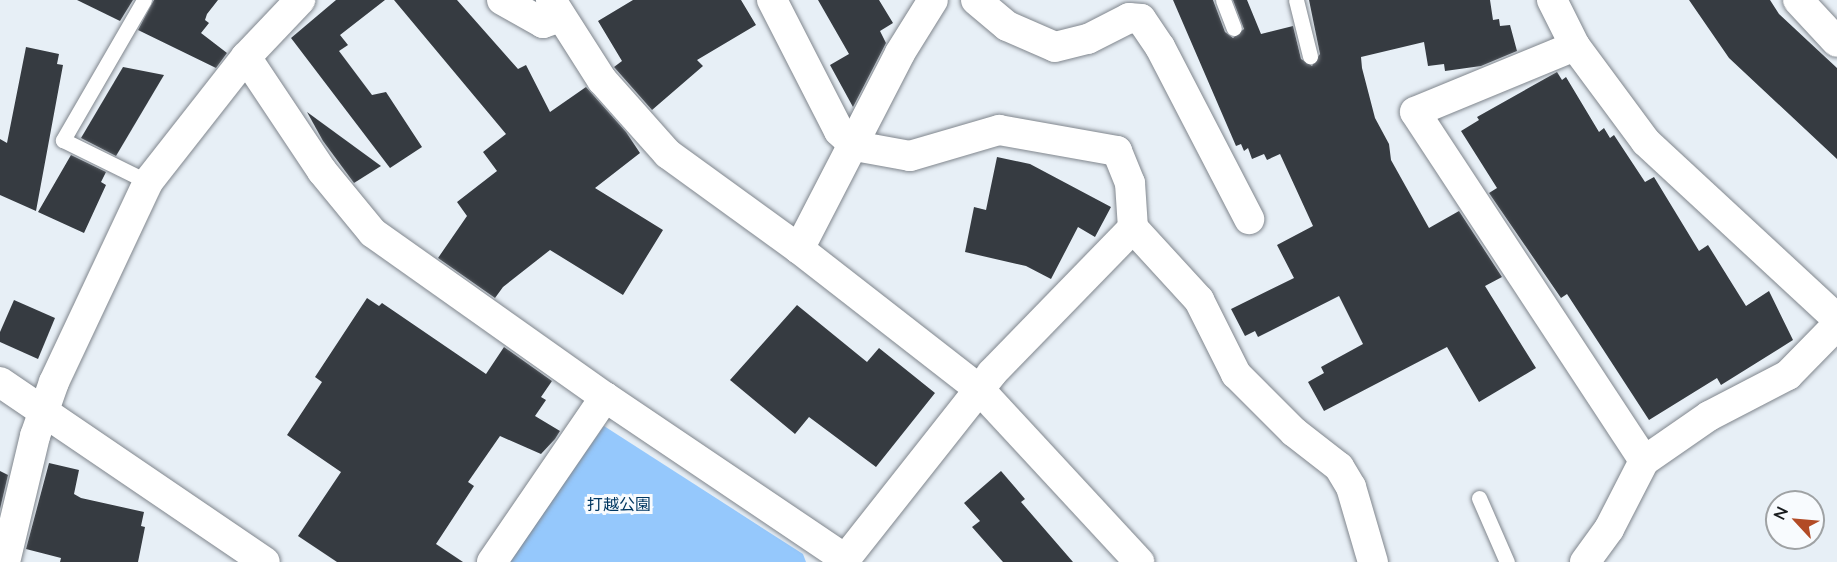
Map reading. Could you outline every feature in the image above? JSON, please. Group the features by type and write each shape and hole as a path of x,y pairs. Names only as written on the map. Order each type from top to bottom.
{"street":[{"path":"5,562 43,410 148,182 246,57 300,0"},
{"path":"502,0 543,23 555,8 602,80 668,154 799,249 979,389 1138,562"},
{"path":"772,0 839,131 855,146 910,156 999,130 1117,151 1130,183 1133,228 1199,300 1236,374 1294,432 1339,466 1350,488 1373,562"},
{"path":"799,249 855,146 900,53 933,0"},
{"path":"976,0 1007,26 1055,47 1088,39 1129,18 1141,20 1160,47 1248,219"},
{"path":"1552,0 1575,46 1646,142 1837,319"},
{"path":"1798,0 1837,42"},
{"path":"1575,46 1415,112 1644,461"},
{"path":"246,57 322,171 373,232 605,397 844,561 979,389 1133,228"},
{"path":"1585,562 1610,529 1644,461 1709,416 1788,375 1837,325"},
{"path":"0,382 265,562"},
{"path":"492,562 605,397"}],"lane":[{"path":"144,0 63,140 148,182"},
{"path":"1223,0 1234,28"},
{"path":"1296,0 1310,56"},
{"path":"1479,498 1507,562"}],"green space":[{"name":"打越公園","path":"604,426 803,554 806,562 509,562"}],"building":[{"path":"77,0 133,0 120,21"},
{"path":"154,0 218,0 207,14 205,20 209,23 201,33 227,53 216,68 138,30"},
{"path":"336,0 385,0 340,35 348,45 339,51 372,95 386,92 422,147 390,168 291,38"},
{"path":"394,0 457,0 518,69 526,65 550,112 586,87 626,132 640,153 595,188 663,230 623,295 550,250 503,287 495,298 438,258 467,216 457,202 497,171 483,152 506,134"},
{"path":"633,0 741,0 756,25 697,60 703,66 652,110 614,67 622,61 598,21"},
{"path":"818,0 879,0 893,23 880,31 886,43 853,107 830,65 849,54"},
{"path":"1173,0 1213,0 1225,32 1233,38 1244,29 1233,0 1247,0 1261,34 1293,26 1301,59 1312,66 1320,54 1309,0 1490,0 1493,20 1499,19 1500,26 1510,25 1517,51 1481,66 1445,71 1444,64 1428,66 1424,42 1361,57 1362,68 1375,118 1389,144 1391,160 1429,228 1459,211 1502,277 1485,286 1536,368 1479,402 1447,347 1324,411 1308,382 1324,373 1321,367 1363,344 1339,296 1258,337 1255,331 1245,336 1231,309 1294,278 1277,245 1313,226 1280,154 1267,160 1264,154 1252,159 1248,148 1244,151 1241,144 1236,146"},
{"path":"1689,0 1770,0 1779,14 1837,68 1837,159 1729,58"},
{"path":"26,47 59,54 57,64 63,65 36,211 0,195 0,139 7,143"},
{"path":"123,67 164,75 116,156 81,138"},
{"path":"1557,72 1562,80 1566,77 1599,132 1604,128 1610,138 1614,135 1645,182 1654,177 1699,251 1708,245 1746,306 1769,291 1793,340 1721,385 1717,378 1649,420 1567,294 1561,298 1489,193 1497,188 1461,131 1479,120 1477,117"},
{"path":"307,112 381,166 354,183 323,141"},
{"path":"71,155 106,172 101,182 106,185 84,233 38,212"},
{"path":"997,157 1030,164 1111,207 1095,237 1078,227 1051,279 1026,266 965,252 974,207 986,210"},
{"path":"367,298 379,306 382,303 486,374 504,347 552,381 541,397 546,400 535,416 560,431 555,439 541,454 500,436 468,482 474,486 436,544 463,562 337,562 298,536 341,472 287,435 322,382 315,377"},
{"path":"14,300 55,318 38,359 0,342 0,332"},
{"path":"797,305 867,362 879,348 935,393 876,467 809,417 795,434 730,380"},
{"path":"49,463 79,470 74,494 81,498 144,512 141,526 145,527 138,562 60,562 61,558 26,549"},
{"path":"0,471 8,475 0,509"},
{"path":"1001,471 1025,499 1021,502 1073,562 1003,562 972,527 980,521 964,503"}]}
